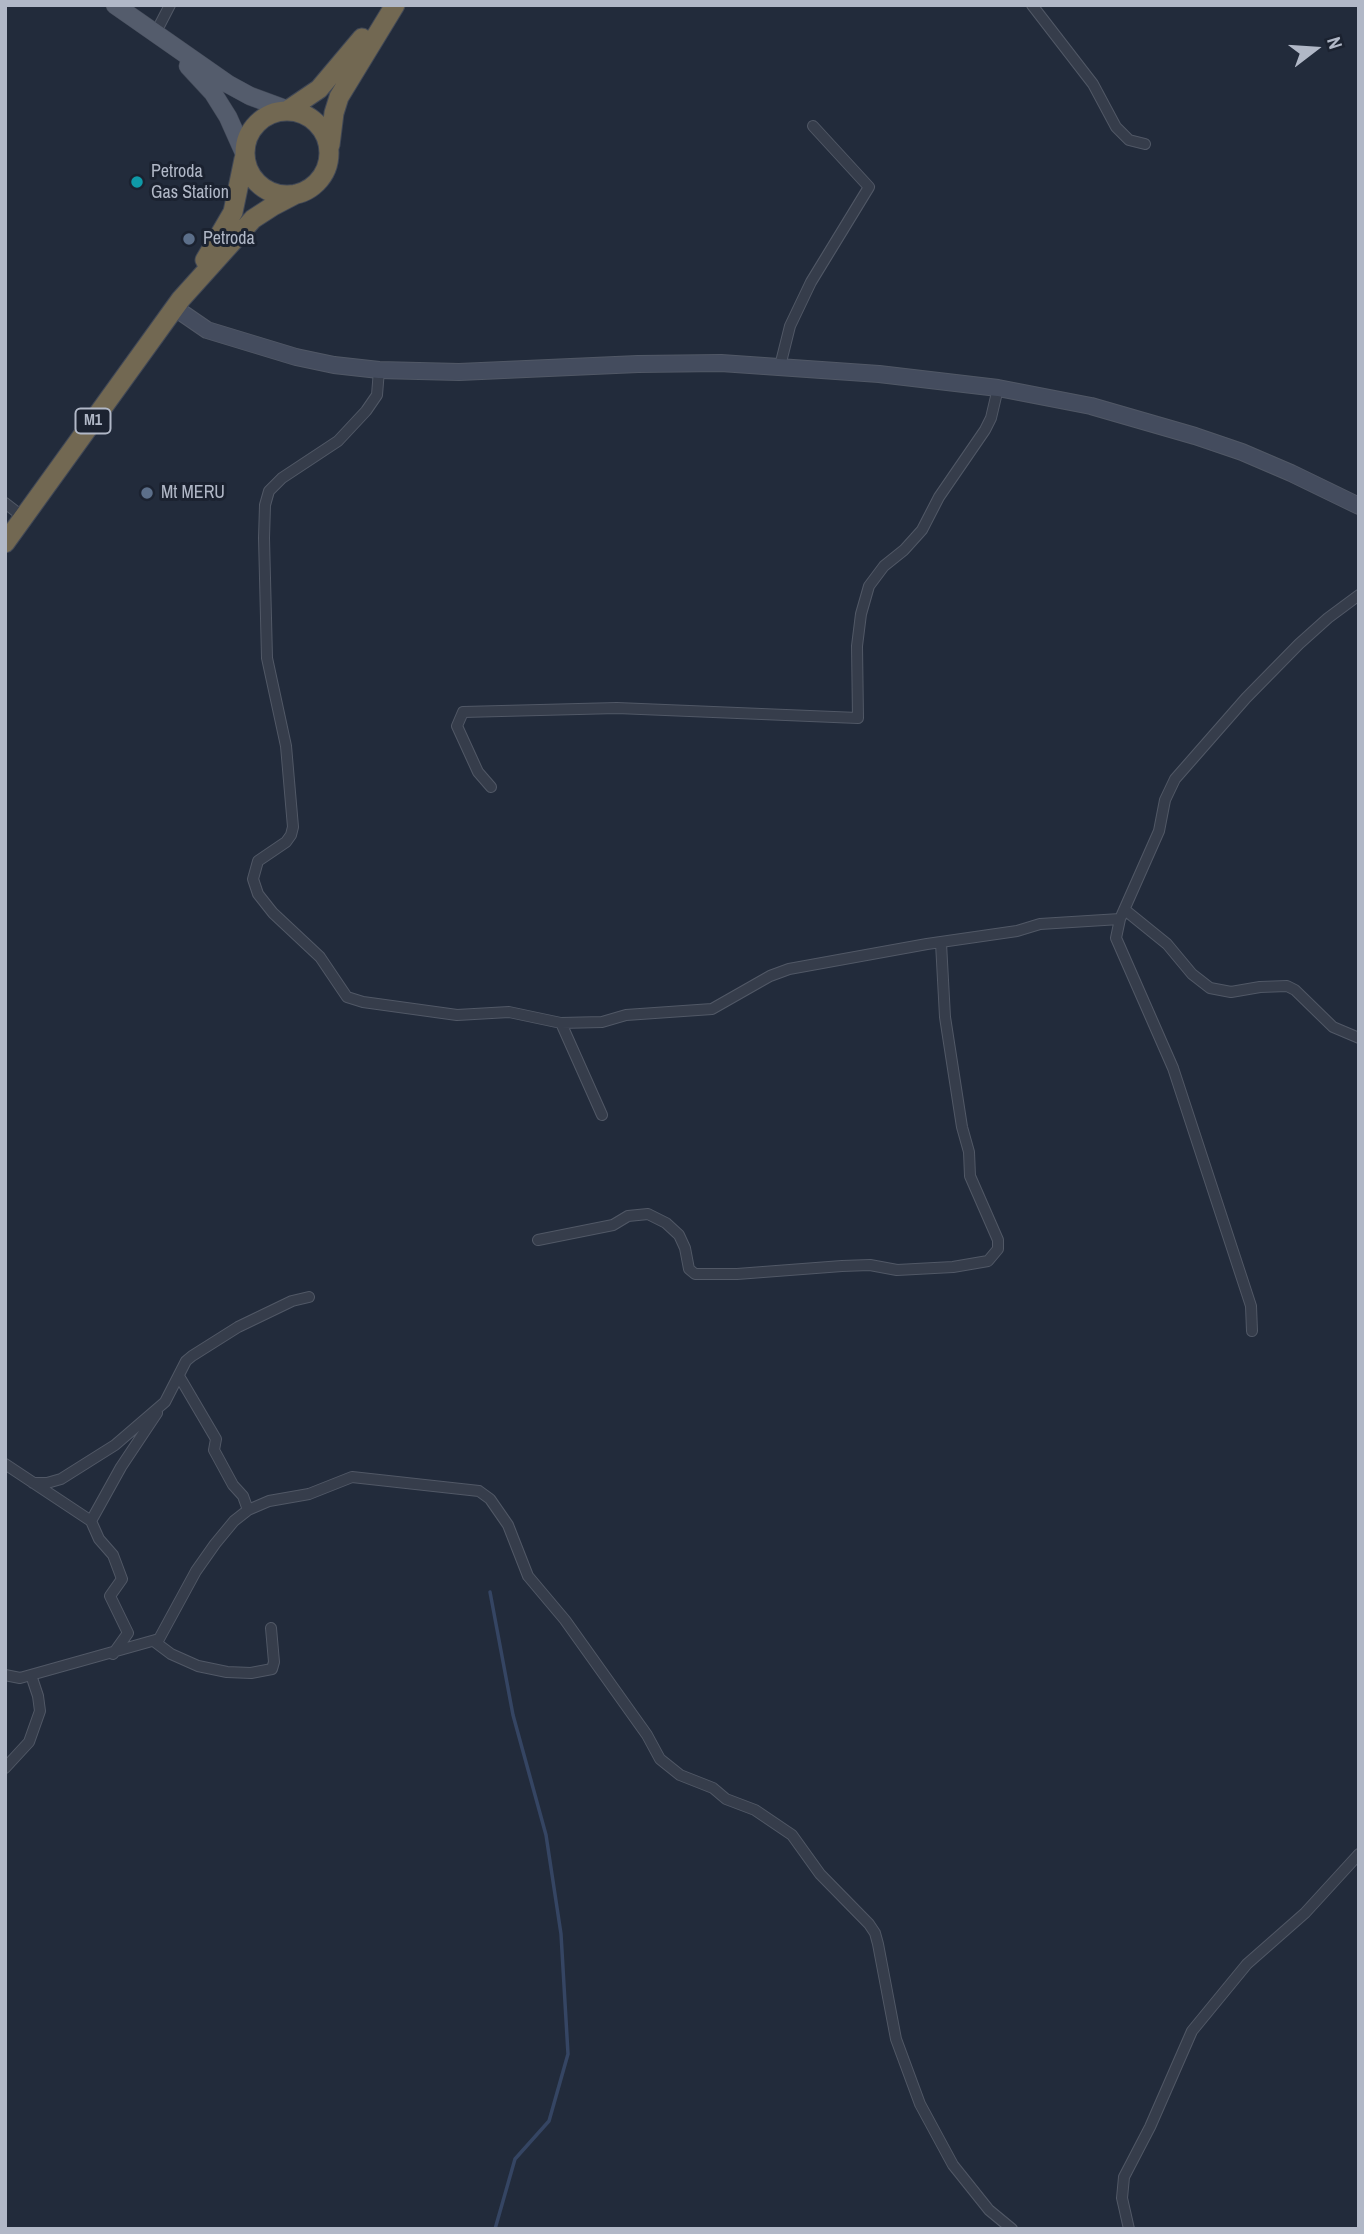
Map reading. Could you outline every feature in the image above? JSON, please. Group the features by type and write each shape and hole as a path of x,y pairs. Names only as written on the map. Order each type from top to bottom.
{"highway":[{"name":"M1","path":"5,543 178,304 233,212 247,139 254,126 273,112 288,110 319,89 389,5"},
{"name":"M1","path":"178,304 253,219 310,189 320,179 327,167 334,113 339,97 395,5"},
{"path":"288,110 303,113 317,122 326,136 330,152"},
{"path":"244,155 251,176 261,187 274,194 296,194"}],"main road":[{"path":"115,5 162,40 250,96 288,110"},
{"path":"162,40 213,93 228,117 244,155"}],"street":[{"path":"162,40 170,5"},
{"path":"1032,5 1093,83 1116,127 1129,140 1145,144"},
{"path":"780,366 790,326 811,282 869,187 813,127"},
{"path":"178,304 207,330 296,357 379,370 459,372 670,363 780,366 998,388 1091,406 1195,436 1242,452 1359,506"},
{"path":"379,370 377,395 366,411 338,440 282,478 269,491 265,505 267,658 286,746 293,827 286,842 258,861 254,871 255,886 273,913 320,957 347,997 355,1001 457,1015 520,1013 561,1023 602,1022 626,1015 712,1009 770,976 789,969 926,944 1017,931 1040,924 1123,914 1167,944 1192,974 1210,988 1231,992 1287,986 1295,990 1333,1027 1359,1038"},
{"path":"491,787 478,772 457,726 463,712 617,708 858,718 857,646 864,598 869,586 884,566 905,550 922,530 939,497 985,430 991,418 998,388"},
{"path":"5,503 23,517"},
{"path":"1252,1331 1251,1306 1173,1068 1116,938 1123,914 1159,831 1165,800 1175,779 1246,698 1299,643 1359,595"},
{"path":"538,1240 613,1225 628,1216 648,1214 666,1223 679,1235 690,1269 695,1274 737,1275 870,1265 898,1270 953,1267 988,1261 998,1249 998,1240 970,1176 970,1152 962,1127 945,1017 941,943"},
{"path":"561,1023 602,1115"},
{"path":"92,1521 121,1467 165,1402 186,1361 227,1334 271,1311 309,1297"},
{"path":"179,1376 216,1439 214,1450 233,1485 243,1496 248,1510"},
{"path":"33,1483 61,1479 115,1445 165,1402"},
{"path":"5,1464 92,1521 99,1539 113,1555 122,1579 110,1596 128,1633 113,1654"},
{"path":"5,1675 20,1678 155,1642 196,1571 234,1521 248,1510 281,1497 309,1494 352,1477 479,1490 486,1495 508,1525 528,1576 565,1620 647,1735 660,1759 680,1775 713,1788 726,1799 755,1810 792,1835 820,1874 869,1924 878,1944 897,2039 920,2104 953,2165 989,2210 1012,2229"},
{"path":"155,1642 171,1654 198,1666 227,1672 251,1672 272,1669 275,1662 271,1628"},
{"path":"5,1768 29,1742 40,1711 31,1675"},
{"path":"1129,2229 1122,2198 1124,2177 1150,2127 1192,2031 1247,1964 1305,1913 1359,1854"}],"waterway":[{"path":"490,1592 513,1715 546,1835 561,1934 568,2054 549,2121 515,2159 495,2229"}],"place":[{"name":"Petroda Gas Station","path":"137,182"},
{"name":"Petroda","path":"189,239"},
{"name":"Mt MERU","path":"147,493"}]}
